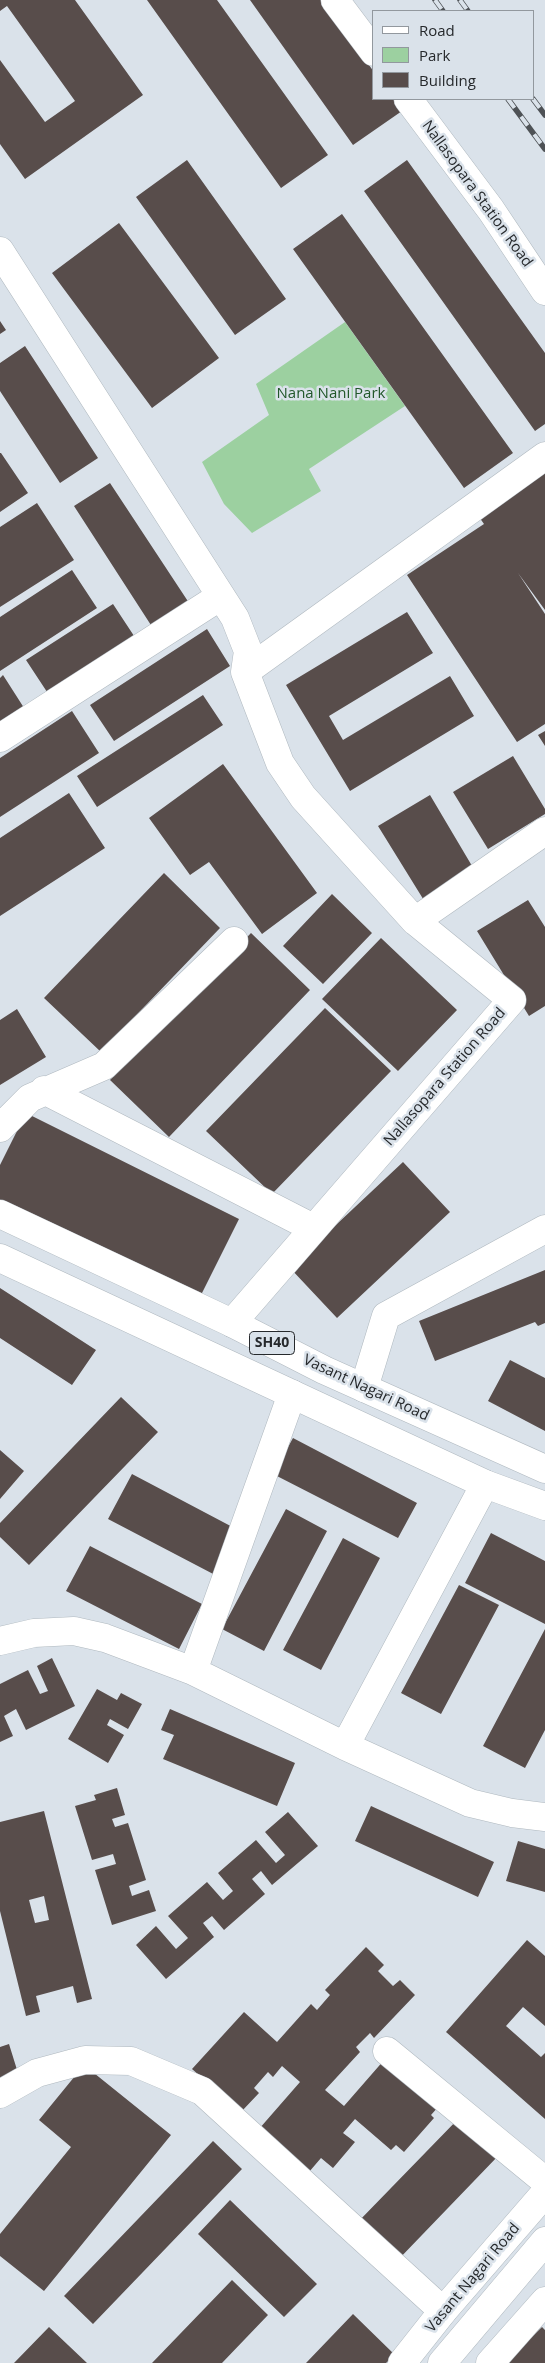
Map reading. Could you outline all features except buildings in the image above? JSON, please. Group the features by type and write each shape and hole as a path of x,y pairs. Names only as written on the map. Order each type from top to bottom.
{"street":[{"path":"335,0 372,49"},
{"name":"Nallasopara Station Road","path":"409,100 491,210 545,291"},
{"path":"0,251 235,618 248,651 245,672 280,763 303,798 415,921 545,831"},
{"path":"245,672 545,456"},
{"path":"0,738 221,596"},
{"name":"Nallasopara Station Road","path":"232,1322 512,1000 415,921"},
{"path":"0,1128 30,1098 44,1090 74,1080 104,1066 234,941"},
{"path":"44,1090 313,1228"},
{"name":"Vasant Nagari Road","path":"0,1214 232,1322 324,1370 545,1469"},
{"path":"364,1388 386,1316 545,1229"},
{"name":"SH40","path":"0,1258 485,1484 545,1506"},
{"path":"193,1671 292,1394"},
{"path":"345,1746 485,1484"},
{"path":"0,1641 34,1633 74,1630 105,1638 193,1671 345,1746 470,1803 512,1813 545,1817"},
{"path":"387,2051 545,2181"},
{"path":"0,2094 37,2073 85,2060 131,2061 202,2091 443,2311"},
{"name":"Vasant Nagari Road","path":"402,2363 443,2311 545,2193"},
{"path":"442,2363 545,2242"},
{"path":"490,2363 545,2301"}],"green space":[{"name":"Nana Nani Park","path":"345,322 405,406 309,469 321,491 252,533 224,504 202,462 269,415 256,384"}],"railway":[{"path":"435,0 442,10"},
{"path":"460,0 467,10"},
{"path":"509,100 545,149"},
{"path":"534,100 545,115"}]}
